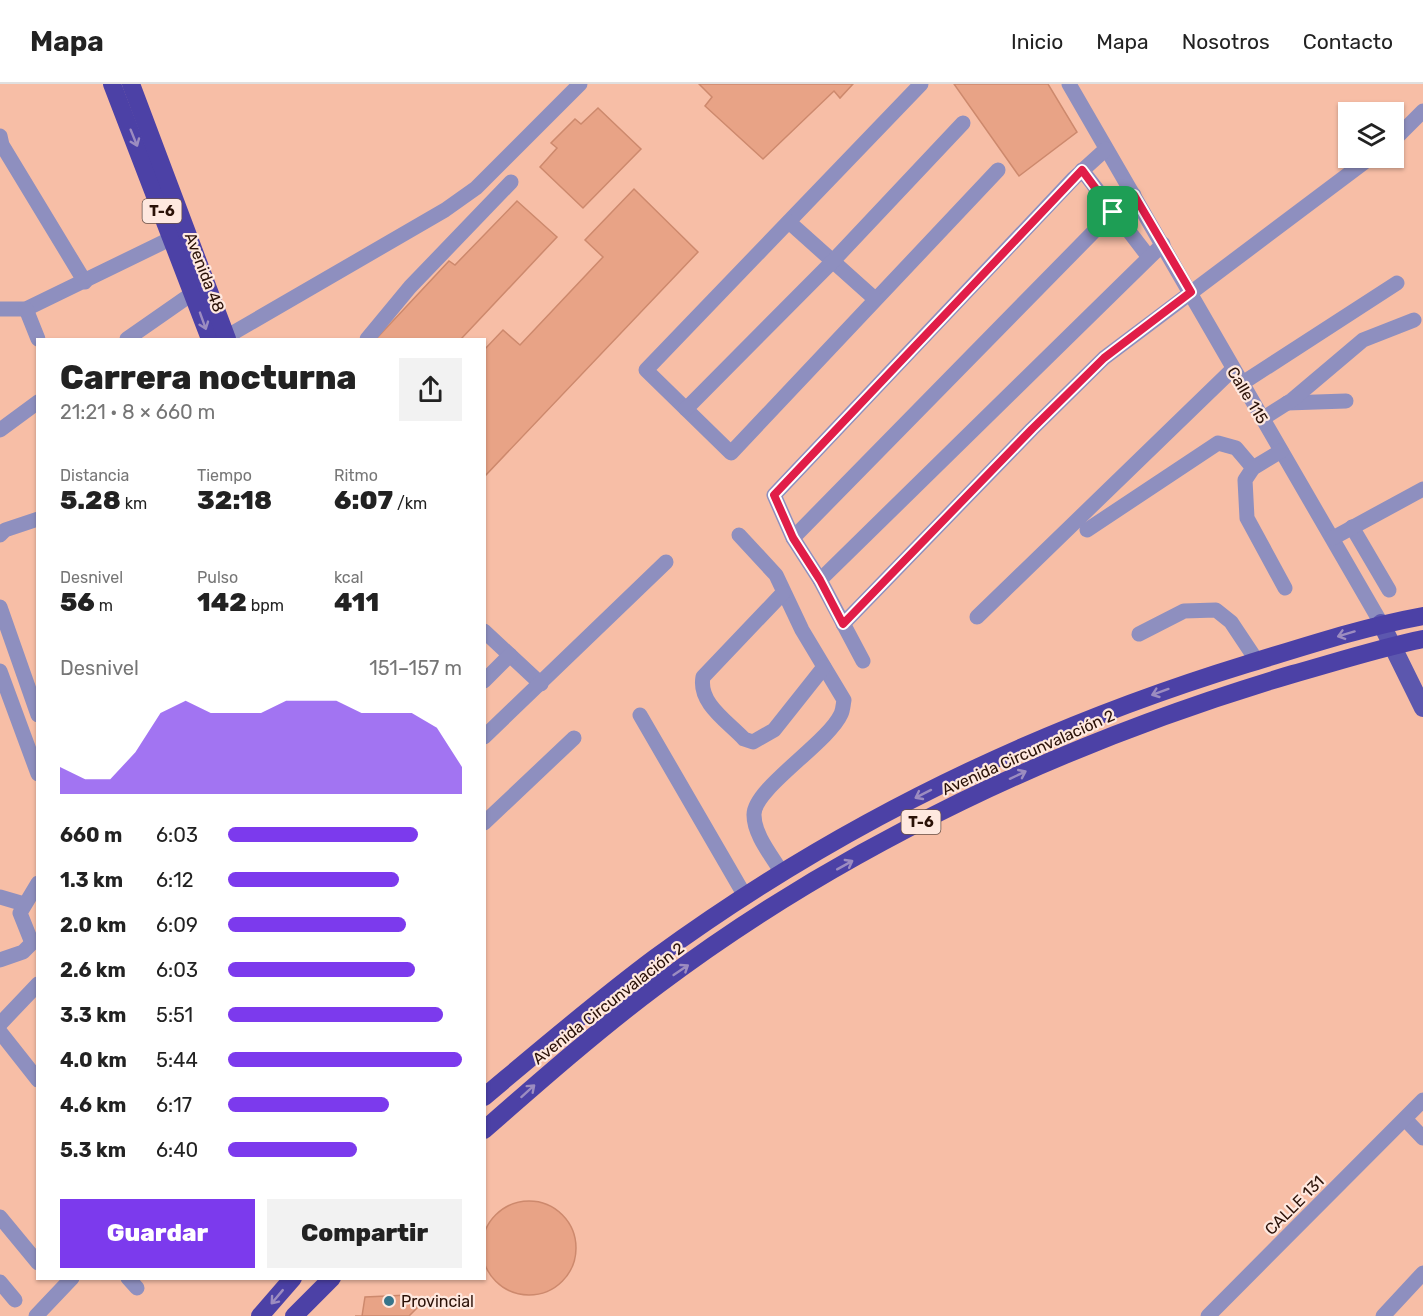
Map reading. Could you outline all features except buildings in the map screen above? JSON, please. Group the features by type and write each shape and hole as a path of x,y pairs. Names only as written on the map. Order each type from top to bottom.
{"highway":[{"name":"Avenida 48","path":"112,84 193,293 221,338"},
{"name":"Avenida 48","path":"131,84 221,338"},
{"name":"Avenida Circunvalación 2","path":"486,1095 654,959 745,896 874,819 978,766 1086,719 1182,684 1381,623 1423,616"},
{"name":"Avenida Circunvalación 2","path":"486,1128 539,1081 658,985 799,890 952,805 1096,741 1223,695 1393,645 1423,639"},
{"path":"260,1316 291,1280"},
{"path":"294,1316 326,1282"}],"main road":[{"name":"Calle 115","path":"1381,623 1423,708"}],"street":[{"path":"221,338 445,210 476,188 580,84"},
{"path":"921,84 646,370 731,453 998,170"},
{"name":"Calle 115","path":"1072,85 1106,149 1191,292 1232,370 1381,623"},
{"path":"1404,130 1423,111"},
{"path":"686,409 832,262 963,123"},
{"path":"0,136 2,145 85,282"},
{"path":"863,661 820,580 793,538 774,495 1082,170 1106,149"},
{"path":"843,624 1104,358 1357,168"},
{"path":"1082,170 1148,256"},
{"path":"368,338 410,287 511,182"},
{"path":"793,538 1113,212 1134,195"},
{"path":"789,222 875,299"},
{"path":"0,309 26,309 172,238"},
{"path":"820,580 1162,244"},
{"path":"1241,384 1397,283"},
{"path":"128,338 193,293"},
{"path":"26,309 38,338"},
{"path":"1262,419 1287,403 1363,340 1414,320"},
{"path":"977,617 1232,370"},
{"path":"1287,403 1346,401"},
{"path":"0,430 36,403"},
{"path":"1087,530 1218,443 1236,448 1253,468"},
{"path":"1281,450 1253,468 1245,480 1247,518 1285,588"},
{"path":"1333,538 1423,489"},
{"path":"0,535 4,530 36,520"},
{"path":"1352,527 1389,590"},
{"path":"739,535 776,575 783,593 844,700 841,715 758,800 754,814 759,836 782,873"},
{"path":"486,735 542,684 666,562"},
{"path":"783,593 702,676 701,688 704,698 744,739 753,742 774,730 824,667"},
{"path":"0,607 36,709"},
{"path":"1139,634 1184,611 1216,610 1231,622 1257,661"},
{"path":"486,633 542,684"},
{"path":"486,679 510,655"},
{"path":"0,671 36,769"},
{"path":"640,715 745,896"},
{"path":"486,821 574,738"},
{"path":"0,960 23,952 32,943 20,913 36,886"},
{"path":"0,897 24,904"},
{"path":"0,1024 36,986"},
{"path":"0,1032 36,1077"},
{"name":"CALLE 131","path":"1208,1316 1423,1100"},
{"path":"1405,1119 1423,1138"},
{"path":"0,1217 36,1261"},
{"path":"1383,1316 1423,1273"},
{"path":"36,1316 70,1280"},
{"path":"0,1282 15,1300"}],"place":[{"name":"Provincial","path":"389,1301"}],"route":[{"path":"1082,170 1113,212 1134,195 1191,292 1104,358 843,624 820,580 793,538 774,495 1082,170"}]}
